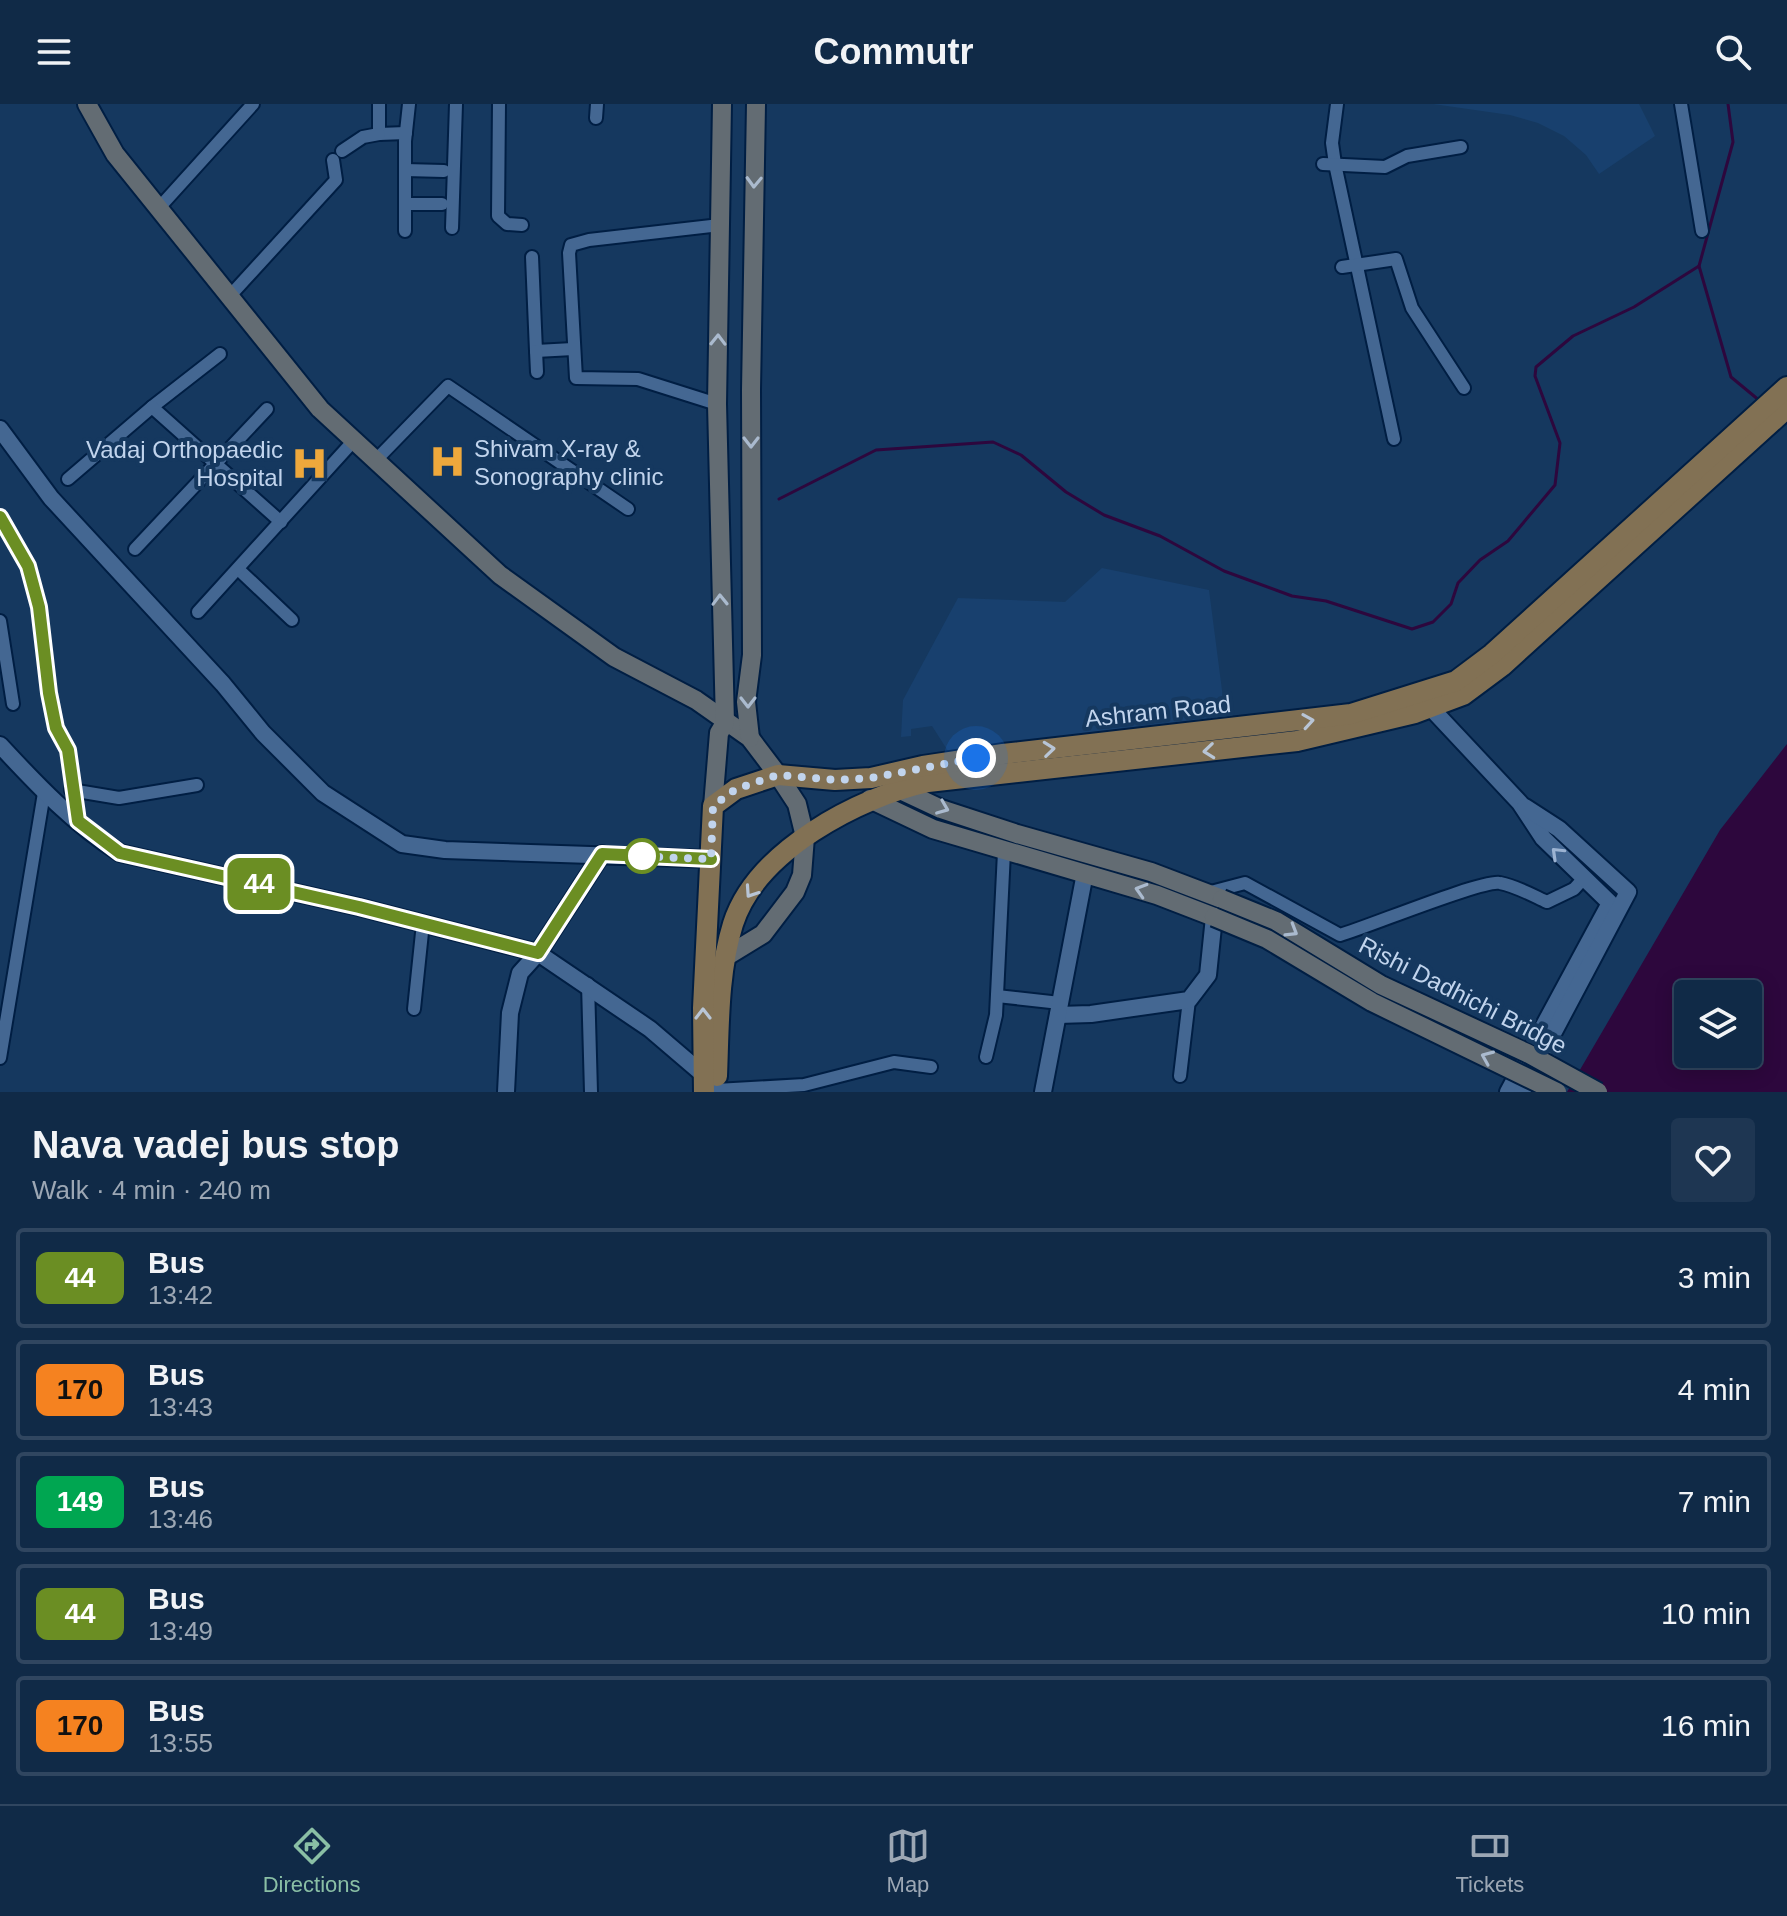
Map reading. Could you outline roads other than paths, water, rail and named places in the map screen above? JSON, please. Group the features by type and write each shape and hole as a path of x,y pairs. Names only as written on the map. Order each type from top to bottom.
{"main road":[{"path":"76,104 107,159 210,292 313,415 495,582 609,665 722,728 750,738"},
{"path":"87,104 115,154 320,409 500,575 614,657 696,700 722,728"},
{"path":"710,1088 703,1008 713,806 722,728 717,404 722,104"},
{"path":"727,956 763,934 795,892 802,875 805,837 797,804 750,738 746,702 752,655 751,390 756,104"},
{"name":"Ashram Road","path":"713,806 736,789 778,775 835,780 870,789 900,788 1002,773 1297,741 1427,700 1492,654 1787,387"},
{"name":"Ashram Road","path":"710,1088 733,923 750,889 805,837 870,789 923,766 1003,754 1310,721 1463,695 1502,666 1787,408"},
{"name":"Rishi Dadhichi Bridge","path":"900,788 941,809 1151,872 1276,921 1381,985 1527,1053 1598,1092"},
{"name":"Rishi Dadhichi Bridge","path":"870,789 933,829 1085,873 1214,917 1267,939 1372,1002 1557,1092"}],"street":[{"path":"158,209 253,104"},
{"path":"379,104 379,134"},
{"path":"405,231 409,104"},
{"path":"452,228 456,104"},
{"path":"499,104 498,216 507,224 522,225"},
{"path":"596,118 597,104"},
{"path":"1337,104 1329,164 1359,263 1394,439"},
{"path":"1681,104 1702,231"},
{"path":"228,298 336,180 338,156 363,137 406,133"},
{"path":"1329,164 1385,167 1407,156 1461,147"},
{"path":"405,170 444,171"},
{"path":"405,204 442,204"},
{"path":"717,404 638,379 580,380 575,374 573,349 571,245 720,225"},
{"path":"532,257 537,372"},
{"path":"1342,267 1396,259 1412,308 1464,388"},
{"path":"536,351 573,349"},
{"path":"68,479 220,354"},
{"path":"376,460 448,386 628,509"},
{"path":"152,407 281,522"},
{"path":"135,549 267,409"},
{"path":"2,435 51,498 223,684 263,733 323,793 402,844 445,850 711,859"},
{"path":"198,612 348,447"},
{"path":"0,517 28,566 39,607 49,693 56,728 68,750 71,790 78,821"},
{"path":"238,569 292,620"},
{"path":"0,621 13,704"},
{"path":"1427,700 1520,803 1543,838 1610,903 1508,1092"},
{"path":"0,745 44,793 120,853 423,923 538,953 588,984 710,1088 804,1085 894,1062 931,1067"},
{"path":"71,790 119,798 197,785"},
{"path":"0,1058 44,793"},
{"path":"1520,803 1559,829 1628,892 1522,1092"},
{"path":"986,1057 995,1025 1004,852"},
{"path":"506,1092 510,1013 520,973 538,953 602,854"},
{"path":"1043,1092 1085,873"},
{"path":"1214,896 1245,883 1340,935 1373,926 1478,885 1497,882 1547,902 1574,889 1584,878"},
{"path":"1180,1076 1189,1000 1208,975 1214,917"},
{"path":"414,1009 423,923"},
{"path":"588,984 591,1092"},
{"path":"997,996 1059,1009 1160,1006 1189,1000"}],"waterway":[{"path":"1728,104 1733,142 1699,266 1731,377 1760,401"},
{"path":"779,499 876,450 993,442 1021,455 1066,492 1104,515 1160,536 1224,571 1292,596 1326,601 1412,629 1433,622 1451,604 1458,583 1480,560 1508,541 1555,485 1560,443 1535,376 1536,367 1573,336 1634,307 1699,266"}],"place":[{"name":"Shivam X-ray & Sonography clinic","path":"448,462"},
{"name":"Vadaj Orthopaedic Hospital","path":"309,463"}]}
